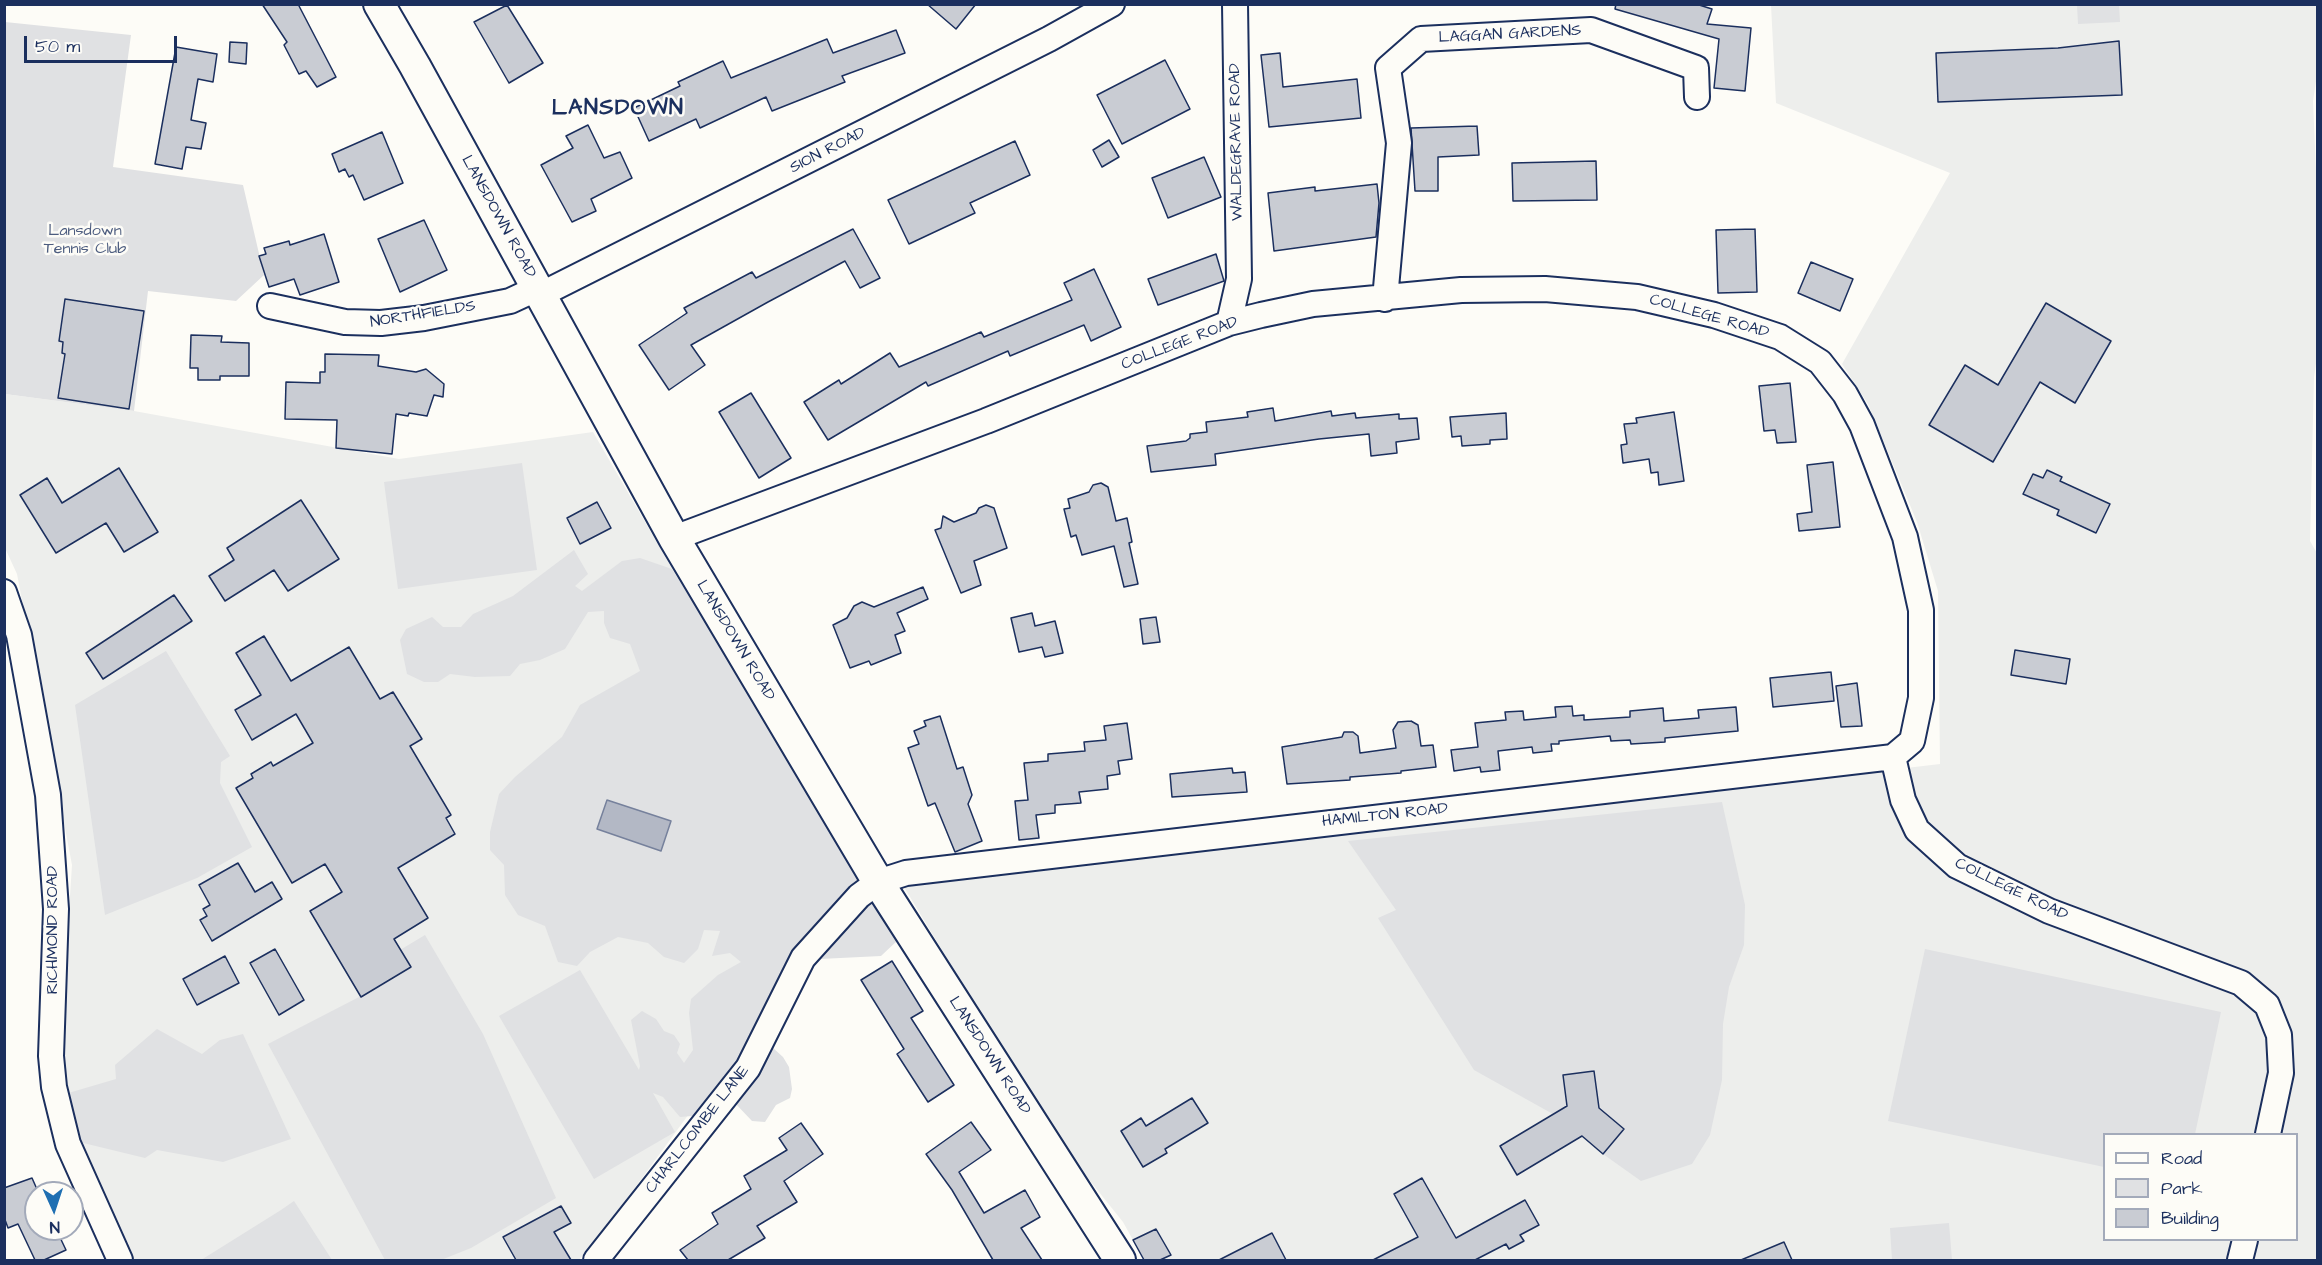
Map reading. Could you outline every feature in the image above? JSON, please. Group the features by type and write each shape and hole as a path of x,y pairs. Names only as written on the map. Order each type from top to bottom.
{"street":[{"name":"LANSDOWN ROAD","path":"379,4 675,538 878,882 1120,1260"},
{"name":"SION ROAD","path":"540,291 1049,39 1112,4"},
{"name":"WALDEGRAVE ROAD","path":"1229,323 1239,279 1234,4"},
{"name":"LAGGAN GARDENS","path":"1385,299 1399,143 1388,68 1421,39 1591,30 1696,68 1697,98"},
{"path":"1239,279 1262,315"},
{"name":"COLLEGE ROAD","path":"675,538 986,421 1229,323 1313,304 1385,299 1461,290 1545,288 1637,297 1714,315 1780,337 1820,362 1845,394 1862,425 1905,537 1921,610 1921,698 1912,741 1893,757 1903,800 1917,830 1958,866 2049,911 2241,983 2267,1005 2279,1035 2281,1073 2268,1133"},
{"name":"NORTHFIELDS","path":"270,306 345,322 372,324 424,318 510,301 540,291"},
{"name":"RICHMOND ROAD","path":"4,592 19,635 49,805 56,909 51,1056 54,1087 69,1144 120,1260"},
{"name":"HAMILTON ROAD","path":"878,882 906,873 1893,757"},
{"name":"CHARLCOMBE LANE","path":"596,1260 747,1068 803,958 858,896 878,882"},
{"path":"2240,1260 2245,1241"}],"shaded area":[{"path":"1771,5 2317,5 2318,68 2313,101 2318,218 2318,350 2314,377 2310,541 2318,555 2317,1260 1144,1260 1123,1222 1054,1136 904,887 1940,764 1938,591 1917,522 1868,404 1842,364 1950,173 1776,103"},
{"path":"5,394 134,411 399,459 593,432 839,857 735,1051 604,1230 579,1260 129,1260 75,1141 65,1094 63,1003 72,865 17,574 5,548"},
{"path":"607,800 671,821 661,851 597,829"}],"green space":[{"path":"2077,5 2119,5 2120,22 2078,24"},
{"name":"Lansdown Tennis Club","path":"5,22 131,35 113,167 243,185 264,275 236,301 148,291 134,411 5,394"},
{"path":"522,463 537,570 398,589 384,482"},
{"path":"574,550 588,574 575,586 582,591 622,561 640,558 672,569 896,926 898,940 881,956 820,959 788,968 772,1047 783,1057 789,1067 792,1089 790,1098 776,1105 765,1122 752,1121 733,1101 703,1122 692,1116 680,1117 663,1097 653,1093 675,1132 594,1179 499,1016 580,970 639,1070 631,1020 642,1011 656,1019 664,1031 674,1035 680,1044 677,1053 684,1063 693,1050 689,1013 691,999 718,975 741,962 730,953 712,956 720,931 704,930 698,949 684,963 664,957 648,943 618,937 590,952 577,966 558,962 545,926 518,915 505,895 504,865 490,850 490,832 499,794 515,777 562,737 580,705 640,671 630,644 610,638 604,623 604,611 588,612 565,649 540,660 520,664 510,676 475,677 450,674 438,682 424,682 407,674 400,640 406,629 432,617 443,627 461,627 473,614 513,596"},
{"path":"166,651 230,756 221,762 220,783 252,847 197,878 105,915 75,705"},
{"path":"1722,802 1745,905 1744,945 1729,987 1723,1024 1722,1080 1710,1135 1692,1164 1641,1181 1603,1154 1624,1129 1599,1108 1569,1119 1560,1118 1474,1070 1378,918 1396,910 1348,841"},
{"path":"425,935 483,1034 556,1198 471,1248 441,1260 385,1260 268,1044 361,996 400,950"},
{"path":"1925,949 2221,1012 2195,1133 2103,1133 2103,1167 1888,1121"},
{"path":"157,1029 202,1054 220,1040 243,1034 291,1139 223,1162 157,1150 145,1158 75,1141 65,1094 116,1079 115,1065"},
{"path":"294,1201 332,1260 201,1260 281,1210"},
{"path":"1949,1223 1952,1260 1892,1260 1890,1228"}],"building":[{"path":"262,4 298,4 336,77 317,87 306,71 299,74 284,45 287,42"},
{"path":"927,4 976,4 956,29"},
{"path":"1616,4 1696,4 1712,9 1707,24 1751,28 1745,91 1714,88 1719,39 1615,9"},
{"path":"507,5 543,63 509,83 474,22"},
{"path":"896,30 905,53 842,76 845,82 772,111 766,97 700,128 696,119 649,141 634,108 680,86 678,82 723,61 731,78 827,39 833,53"},
{"path":"2119,41 2122,95 1938,102 1936,53 2058,48"},
{"path":"230,42 247,43 246,64 229,62"},
{"path":"176,47 217,54 213,82 198,79 191,120 206,123 201,149 186,147 182,169 155,164"},
{"path":"1280,53 1283,87 1357,79 1361,118 1269,127 1261,55"},
{"path":"1165,60 1190,109 1122,144 1097,95"},
{"path":"588,125 604,158 620,152 632,178 591,199 596,211 572,222 541,165 573,148 566,136"},
{"path":"1477,126 1479,155 1438,157 1438,191 1415,191 1411,128"},
{"path":"382,132 403,183 364,200 353,175 349,177 345,169 339,172 332,154"},
{"path":"1109,140 1119,157 1102,167 1093,150"},
{"path":"1015,141 1030,175 970,203 975,213 909,244 888,200"},
{"path":"1204,157 1221,197 1168,218 1152,178"},
{"path":"1596,161 1597,200 1513,201 1512,163"},
{"path":"1377,184 1379,203 1376,237 1274,251 1268,193 1315,187 1315,191"},
{"path":"424,220 447,270 400,292 378,239"},
{"path":"853,229 880,278 860,288 845,261 691,345 705,365 669,390 639,345 687,313 684,308 752,272 756,278"},
{"path":"1755,229 1757,292 1718,293 1716,230"},
{"path":"324,234 339,282 300,295 294,279 269,287 259,256 266,254 264,248 289,241 290,245"},
{"path":"1216,254 1224,281 1158,305 1148,279"},
{"path":"1811,262 1853,279 1840,311 1798,293"},
{"path":"1094,269 1121,327 1091,341 1084,325 1010,356 1008,351 928,386 926,382 828,440 804,402 839,380 841,384 890,353 899,367 981,332 984,337 1072,300 1064,283"},
{"path":"65,299 144,311 129,409 58,398 65,354 62,353 63,342 59,341"},
{"path":"2046,303 2111,341 2075,403 2040,382 1993,462 1929,425 1965,365 1998,385"},
{"path":"191,335 222,336 221,342 249,343 249,376 220,376 220,380 198,380 198,368 190,368"},
{"path":"325,354 379,355 378,366 416,372 426,369 444,384 443,397 434,395 427,416 409,413 408,416 396,414 392,454 336,448 337,420 285,419 286,382 320,383 320,372 325,372"},
{"path":"1790,383 1796,442 1777,443 1775,430 1764,431 1759,386"},
{"path":"751,393 791,458 759,478 719,412"},
{"path":"1273,408 1275,421 1331,411 1332,416 1355,413 1356,418 1399,414 1399,419 1417,418 1419,439 1396,442 1397,453 1371,456 1369,434 1319,439 1215,454 1216,465 1151,472 1147,446 1186,441 1190,438 1190,434 1207,432 1206,422 1248,417 1247,412"},
{"path":"1674,412 1684,481 1659,485 1658,472 1651,473 1649,459 1623,463 1621,445 1627,444 1624,424 1637,423 1636,418"},
{"path":"1506,413 1507,439 1490,440 1490,444 1462,446 1461,436 1452,437 1450,417"},
{"path":"1833,462 1840,527 1799,531 1797,514 1812,512 1807,465"},
{"path":"119,468 158,532 124,552 106,523 56,553 20,495 47,478 62,503"},
{"path":"2047,470 2062,477 2060,481 2110,504 2096,533 2057,515 2059,510 2023,494 2033,474 2043,478"},
{"path":"1101,483 1108,487 1116,521 1127,518 1132,542 1129,543 1138,584 1124,587 1114,546 1082,555 1076,535 1071,537 1064,509 1070,508 1068,499 1089,492 1093,485"},
{"path":"301,500 339,559 288,591 274,570 225,601 209,576 234,560 227,548"},
{"path":"597,502 611,528 580,544 567,518"},
{"path":"986,505 994,508 1007,548 974,561 981,585 961,593 935,530 941,528 943,516 954,522 976,513 979,508"},
{"path":"923,587 928,599 897,613 905,631 895,635 901,653 871,665 869,661 850,668 833,625 847,618 854,606 862,602 874,607"},
{"path":"174,595 192,621 103,679 86,653"},
{"path":"1032,613 1035,626 1055,621 1063,653 1045,657 1042,647 1019,652 1011,618"},
{"path":"1156,617 1160,642 1143,644 1140,619"},
{"path":"264,636 291,681 349,647 380,699 393,692 422,739 410,746 451,815 446,818 455,834 398,868 428,918 394,939 411,967 361,997 310,911 342,892 325,864 292,883 236,788 253,778 251,774 271,762 273,766 313,743 296,714 252,740 235,710 261,695 236,653"},
{"path":"2015,650 2070,659 2066,684 2011,675"},
{"path":"1831,672 1834,701 1773,707 1770,678"},
{"path":"1857,683 1862,726 1841,727 1836,686"},
{"path":"1572,706 1573,716 1584,715 1584,720 1630,717 1630,711 1663,708 1664,721 1699,718 1698,710 1736,707 1738,731 1665,738 1665,742 1631,744 1630,740 1611,741 1610,736 1559,741 1559,744 1551,744 1552,751 1533,753 1532,747 1498,751 1500,770 1481,772 1480,767 1454,771 1451,750 1478,747 1475,723 1506,720 1505,712 1523,711 1524,720 1556,717 1555,707"},
{"path":"940,716 957,769 963,767 972,795 968,804 982,841 955,852 935,803 928,806 908,748 919,744 914,731 926,726 924,721"},
{"path":"1411,721 1418,725 1421,746 1433,745 1436,767 1401,771 1401,773 1350,777 1350,780 1287,784 1282,747 1342,737 1344,732 1353,732 1358,736 1360,753 1396,748 1393,730 1398,722"},
{"path":"1127,723 1132,759 1118,761 1120,774 1107,776 1108,789 1079,792 1081,803 1055,805 1055,813 1036,815 1039,838 1019,840 1015,801 1028,800 1024,763 1048,761 1048,754 1085,751 1084,742 1106,740 1104,726"},
{"path":"1232,768 1233,773 1245,772 1247,792 1172,797 1170,774"},
{"path":"238,863 255,892 272,882 282,899 212,941 200,920 207,916 203,909 210,905 199,885"},
{"path":"275,949 304,1000 279,1015 250,963"},
{"path":"225,956 239,983 197,1005 183,979"},
{"path":"892,961 923,1011 911,1018 954,1085 928,1102 897,1054 904,1049 861,980"},
{"path":"1594,1071 1599,1108 1624,1129 1603,1154 1582,1136 1517,1175 1500,1146 1567,1106 1563,1075"},
{"path":"1192,1098 1208,1123 1165,1149 1167,1153 1143,1167 1121,1131 1141,1118 1146,1126"},
{"path":"971,1122 991,1150 959,1172 984,1213 1025,1190 1040,1217 1021,1228 1042,1260 993,1260 952,1190 926,1154"},
{"path":"801,1123 823,1154 784,1181 797,1202 757,1226 765,1238 728,1260 688,1260 680,1250 718,1224 712,1213 751,1189 744,1176 787,1150 779,1138"},
{"path":"32,1178 33,1181 24,1181 24,1237 18,1224 8,1228 4,1217 4,1188"},
{"path":"1422,1178 1456,1238 1525,1200 1539,1225 1520,1235 1524,1241 1509,1249 1506,1244 1475,1260 1373,1260 1418,1237 1394,1194"},
{"path":"561,1206 571,1223 554,1232 571,1260 516,1260 503,1237"},
{"path":"1156,1229 1171,1255 1160,1260 1144,1260 1133,1240"},
{"path":"1272,1233 1286,1260 1219,1260"},
{"path":"26,1241 62,1241 66,1250 44,1260 35,1260"},
{"path":"1784,1242 1792,1260 1741,1260"}],"district":[{"name":"LANSDOWN","path":"618,109"}]}
